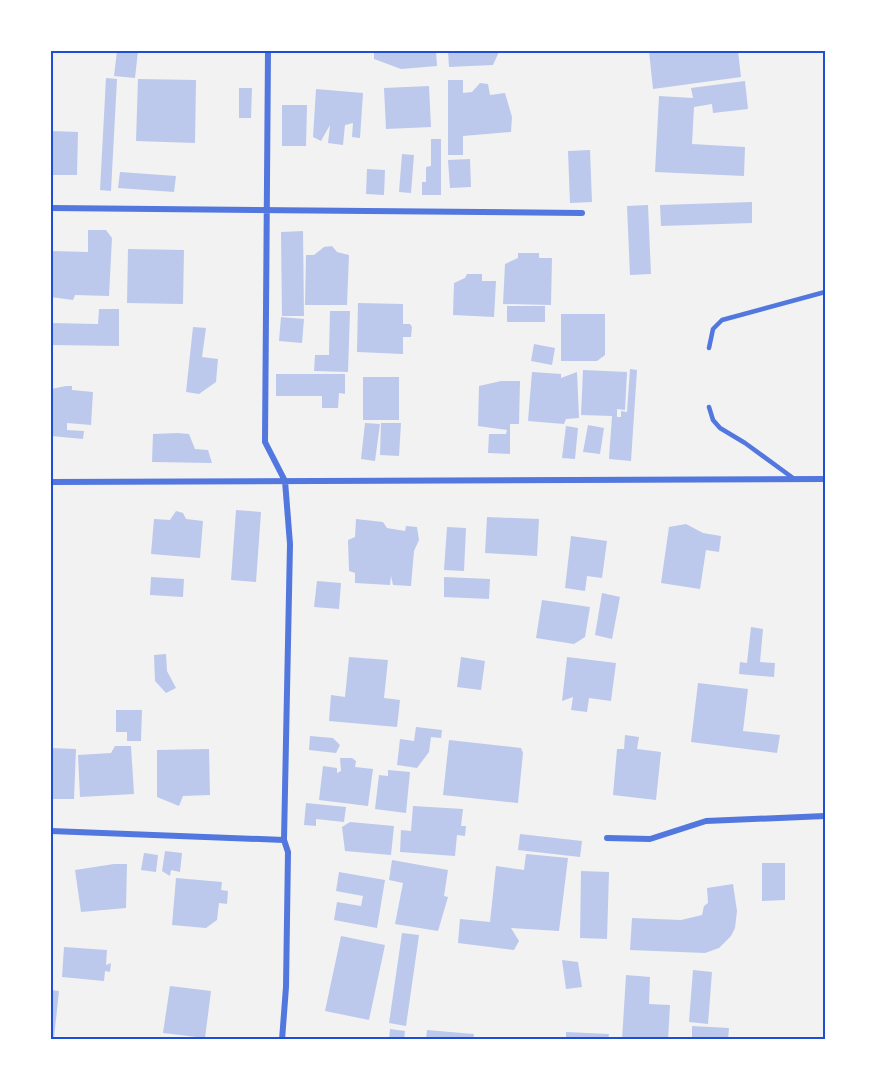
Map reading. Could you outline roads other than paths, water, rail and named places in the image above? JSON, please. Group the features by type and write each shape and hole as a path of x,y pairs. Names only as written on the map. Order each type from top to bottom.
{"street":[{"path":"267,51 265,442 285,482 290,544 285,840 288,852 286,987 282,1040"},
{"path":"51,208 582,213"},
{"path":"51,482 825,479"},
{"path":"607,837 650,839 706,821 825,816"},
{"path":"51,831 285,840"}],"lane":[{"path":"710,348 713,329 722,320 825,292"},
{"path":"709,407 712,420 720,428 793,478"}]}
